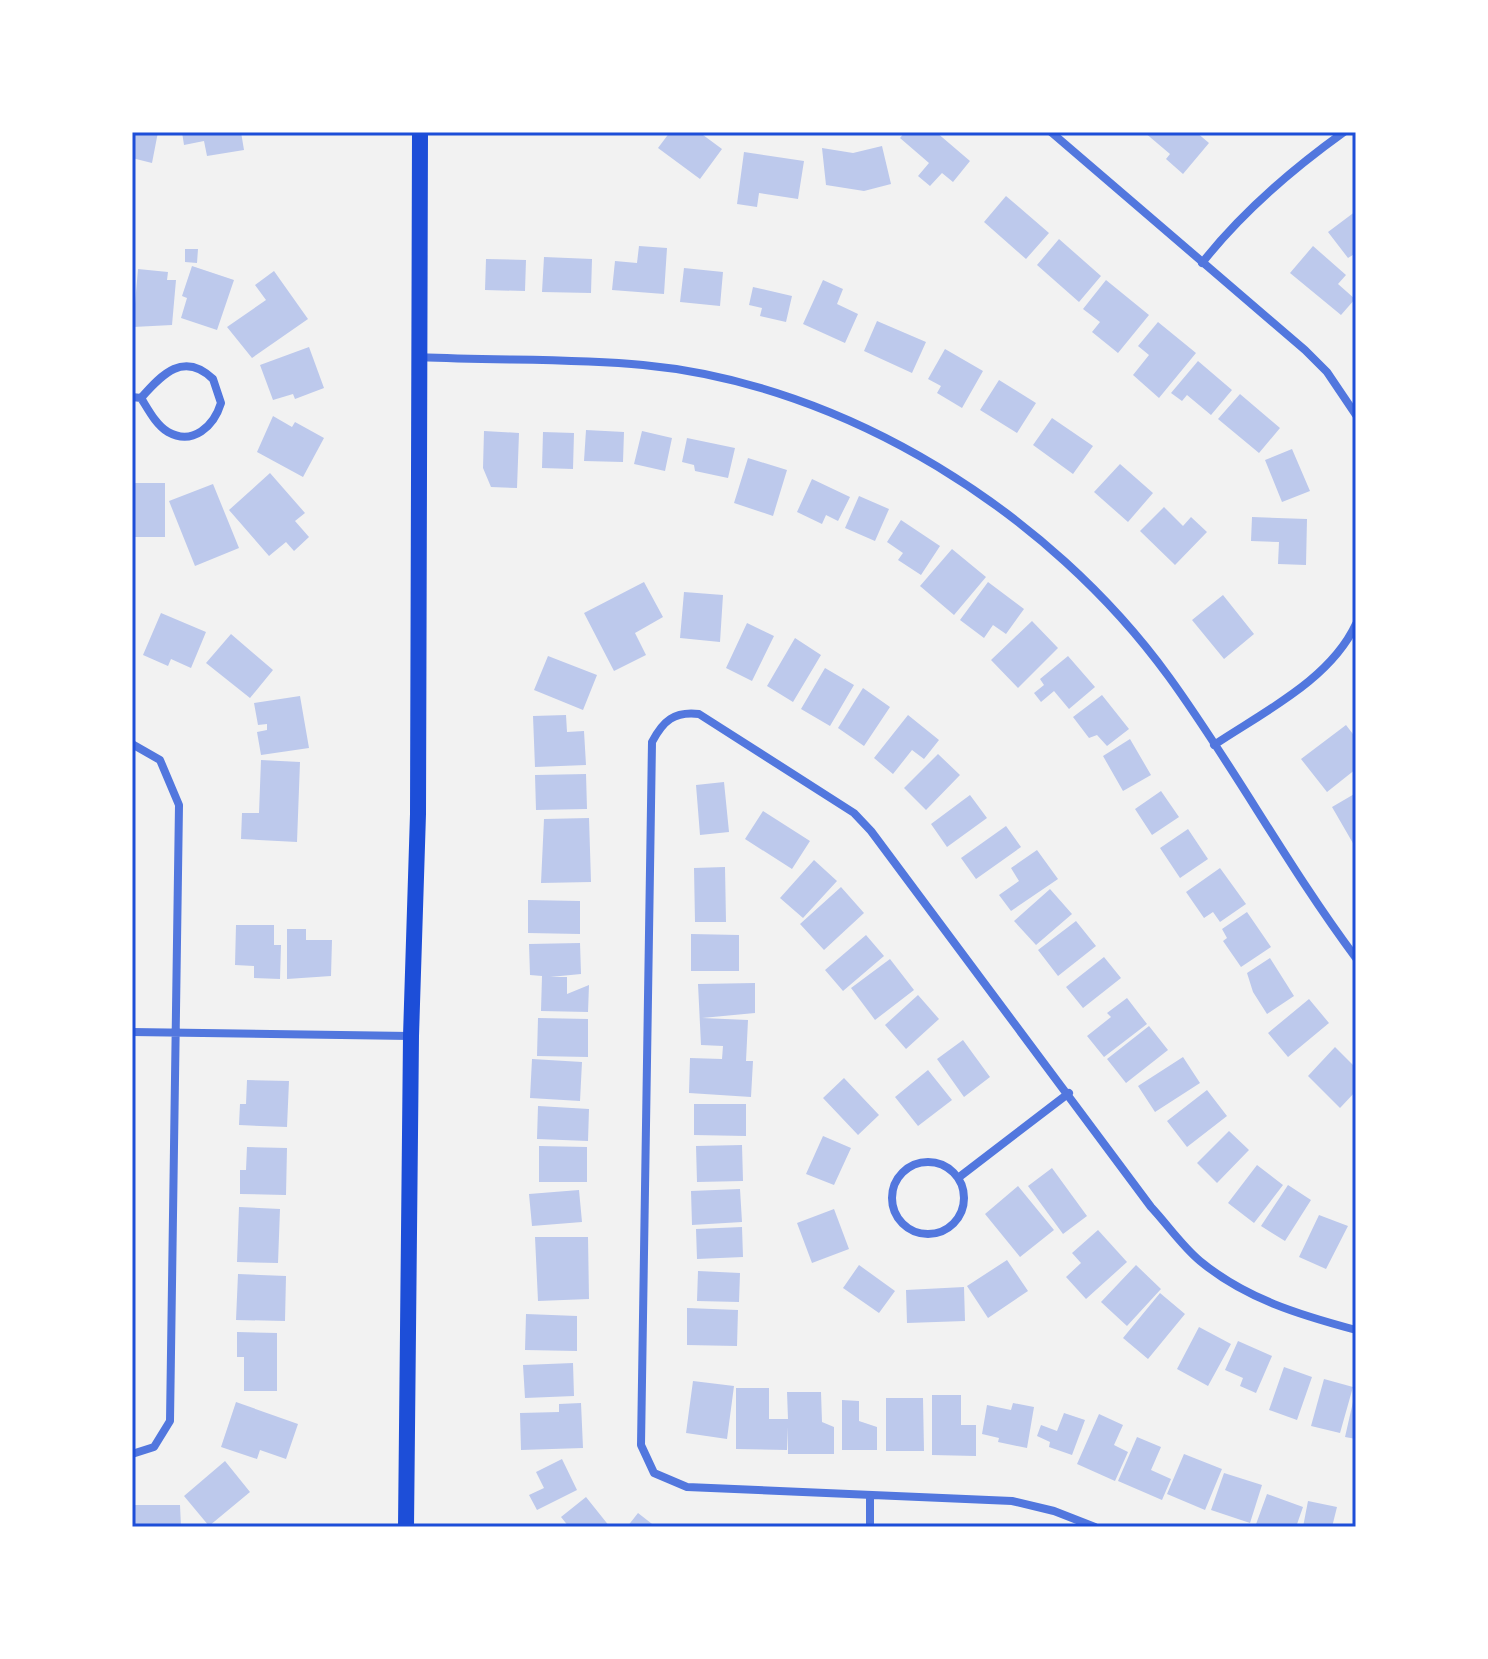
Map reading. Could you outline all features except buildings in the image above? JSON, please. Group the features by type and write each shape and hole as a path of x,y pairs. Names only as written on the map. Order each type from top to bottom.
{"main road":[{"path":"406,1527 411,1036 418,814 420,132"}],"street":[{"path":"1051,132 1327,372 1356,415"},
{"path":"1202,263 1224,235 1286,174 1344,132"},
{"path":"419,357 644,365 747,385 864,426 958,478 1059,555 1107,601 1168,676 1306,892 1356,958"},
{"path":"194,366 213,379 221,403 209,427 192,436 180,436 157,423 136,397 164,372 174,367 194,366"},
{"path":"1214,745 1303,686 1347,643 1356,624"},
{"path":"1095,1527 1054,1511 1012,1501 687,1487 654,1473 641,1445 652,742 662,723 682,712 699,714 854,813 871,831 1069,1093 1151,1207 1199,1260 1245,1293 1301,1315 1356,1330"},
{"path":"132,744 160,760 179,805 170,1421 154,1447 132,1454"},
{"path":"132,1032 411,1036"},
{"path":"958,1178 1069,1093"},
{"path":"925,1162 938,1163 958,1178 964,1197 962,1209 947,1228 935,1233 918,1233 906,1227 896,1215 892,1190 905,1169 925,1162"},
{"path":"870,1497 870,1527"}]}
